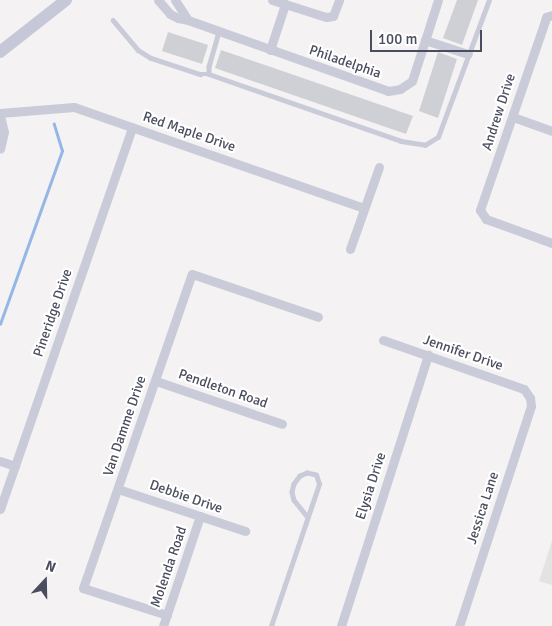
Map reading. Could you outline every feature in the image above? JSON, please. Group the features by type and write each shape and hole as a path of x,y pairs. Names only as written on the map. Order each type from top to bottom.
{"main road":[{"path":"0,52 66,0"}],"street":[{"name":"Philadelphia","path":"158,0 173,16 388,91 400,89 412,81 438,0"},
{"path":"175,0 188,20"},
{"path":"272,0 326,17 333,16 339,0"},
{"path":"270,50 286,4"},
{"name":"Andrew Drive","path":"549,16 515,105 513,117 480,210 482,216 486,219 552,243"},
{"path":"425,40 468,54"},
{"name":"Red Maple Drive","path":"0,114 74,107 364,208"},
{"path":"0,114 4,132 0,149"},
{"path":"513,117 552,131"},
{"name":"Pineridge Drive","path":"0,509 132,127"},
{"path":"350,249 378,167"},
{"name":"Van Damme Drive","path":"167,615 83,588 192,274 318,317"},
{"name":"Jennifer Drive","path":"383,340 524,389 530,398"},
{"name":"Elysia Drive","path":"341,626 428,355"},
{"name":"Pendleton Road","path":"156,381 282,424"},
{"name":"Jessica Lane","path":"459,626 531,406 530,398"},
{"path":"0,461 15,466"},
{"name":"Debbie Drive","path":"118,489 245,531"},
{"name":"Molenda Road","path":"163,626 200,516"}],"lane":[{"path":"113,20 138,50 151,58 200,74 209,74 401,141 426,145 438,137 488,0"},
{"path":"209,74 209,66 219,32"},
{"path":"270,626 319,484 316,475 307,473 300,476 294,484 292,492 294,500 307,516"}],"shaded area":[{"path":"552,541 552,585 539,581"}],"building":[{"path":"457,0 478,0 462,45 443,38"},
{"path":"168,32 208,45 202,64 162,51"},
{"path":"221,50 413,116 406,134 215,68"},
{"path":"438,52 457,59 438,118 419,111"}],"waterway":[{"path":"0,324 62,151 54,124"}]}
